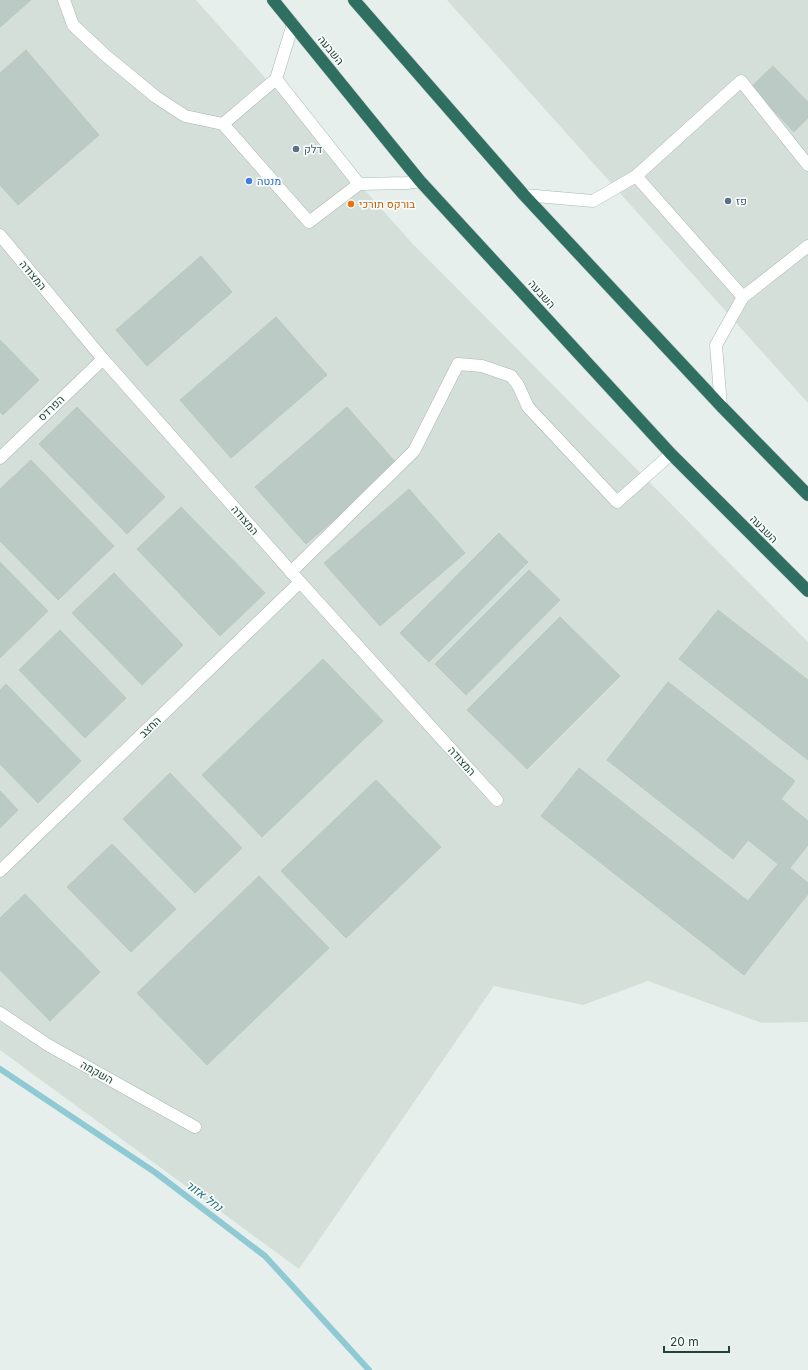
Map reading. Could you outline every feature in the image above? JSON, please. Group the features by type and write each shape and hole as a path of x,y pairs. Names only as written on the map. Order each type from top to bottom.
{"highway":[{"name":"השבעה","path":"273,0 420,181 671,454 808,591"},
{"path":"354,0 524,195 721,406 808,495"}],"street":[{"path":"64,0 73,25 105,55 156,97 185,116 223,124 308,222 359,184 407,183 420,181"},
{"path":"223,124 276,79 293,24"},
{"path":"276,79 359,184"},
{"path":"524,195 593,201 636,176 741,82 808,165"},
{"path":"636,176 743,297"},
{"name":"המצודה","path":"0,235 103,359 291,572 497,800"},
{"path":"721,406 716,346 743,297 808,246"},
{"name":"הפרדס","path":"0,458 103,359"},
{"path":"291,572 414,451 458,364 482,366 511,376 518,385 528,407 617,502 671,454"},
{"name":"החצב","path":"0,871 300,582"},
{"name":"השקמה","path":"0,1013 48,1045 195,1127"}],"shaded area":[{"path":"0,0 196,0 411,242 808,642 808,1022 762,1023 648,981 583,1005 494,986 299,1269 0,1050"},
{"path":"447,0 808,0 808,403"}],"building":[{"path":"0,0 31,0 0,27"},
{"path":"26,50 99,135 18,205 0,185 0,73"},
{"path":"773,66 808,102 808,118 794,132 751,87"},
{"path":"201,256 232,292 147,366 116,330"},
{"path":"276,317 327,375 231,458 180,400"},
{"path":"0,340 39,380 3,415 0,412"},
{"path":"77,407 165,497 127,534 39,444"},
{"path":"347,407 398,465 306,544 255,487"},
{"path":"31,460 114,546 58,600 0,541 0,489"},
{"path":"409,489 465,553 380,626 324,563"},
{"path":"181,507 265,593 220,636 137,549"},
{"path":"499,533 528,562 429,662 400,633"},
{"path":"0,562 48,611 0,658"},
{"path":"529,570 560,600 466,695 435,664"},
{"path":"114,573 183,645 142,685 72,613"},
{"path":"718,610 808,680 808,760 679,659"},
{"path":"560,617 620,676 527,769 467,710"},
{"path":"60,630 126,698 85,738 19,670"},
{"path":"323,659 383,721 262,837 202,775"},
{"path":"668,682 795,781 781,799 808,821 808,845 790,868 808,883 808,894 744,975 541,816 579,768 748,901 778,864 748,840 733,859 607,760"},
{"path":"6,684 81,761 38,803 0,764 0,690"},
{"path":"170,773 242,848 195,893 123,819"},
{"path":"376,780 441,847 346,938 281,871"},
{"path":"0,791 18,810 0,828"},
{"path":"112,844 176,909 131,952 67,887"},
{"path":"259,876 329,948 207,1065 137,993"},
{"path":"25,894 100,972 50,1021 0,970 0,918"}],"waterway":[{"name":"נחל אזור","path":"0,1069 156,1173 265,1256 369,1370"}],"place":[{"name":"דלק","path":"296,149"},
{"name":"מנטה","path":"249,181"},
{"name":"פז","path":"728,201"},
{"name":"בורקס תורכי","path":"351,204"}]}
